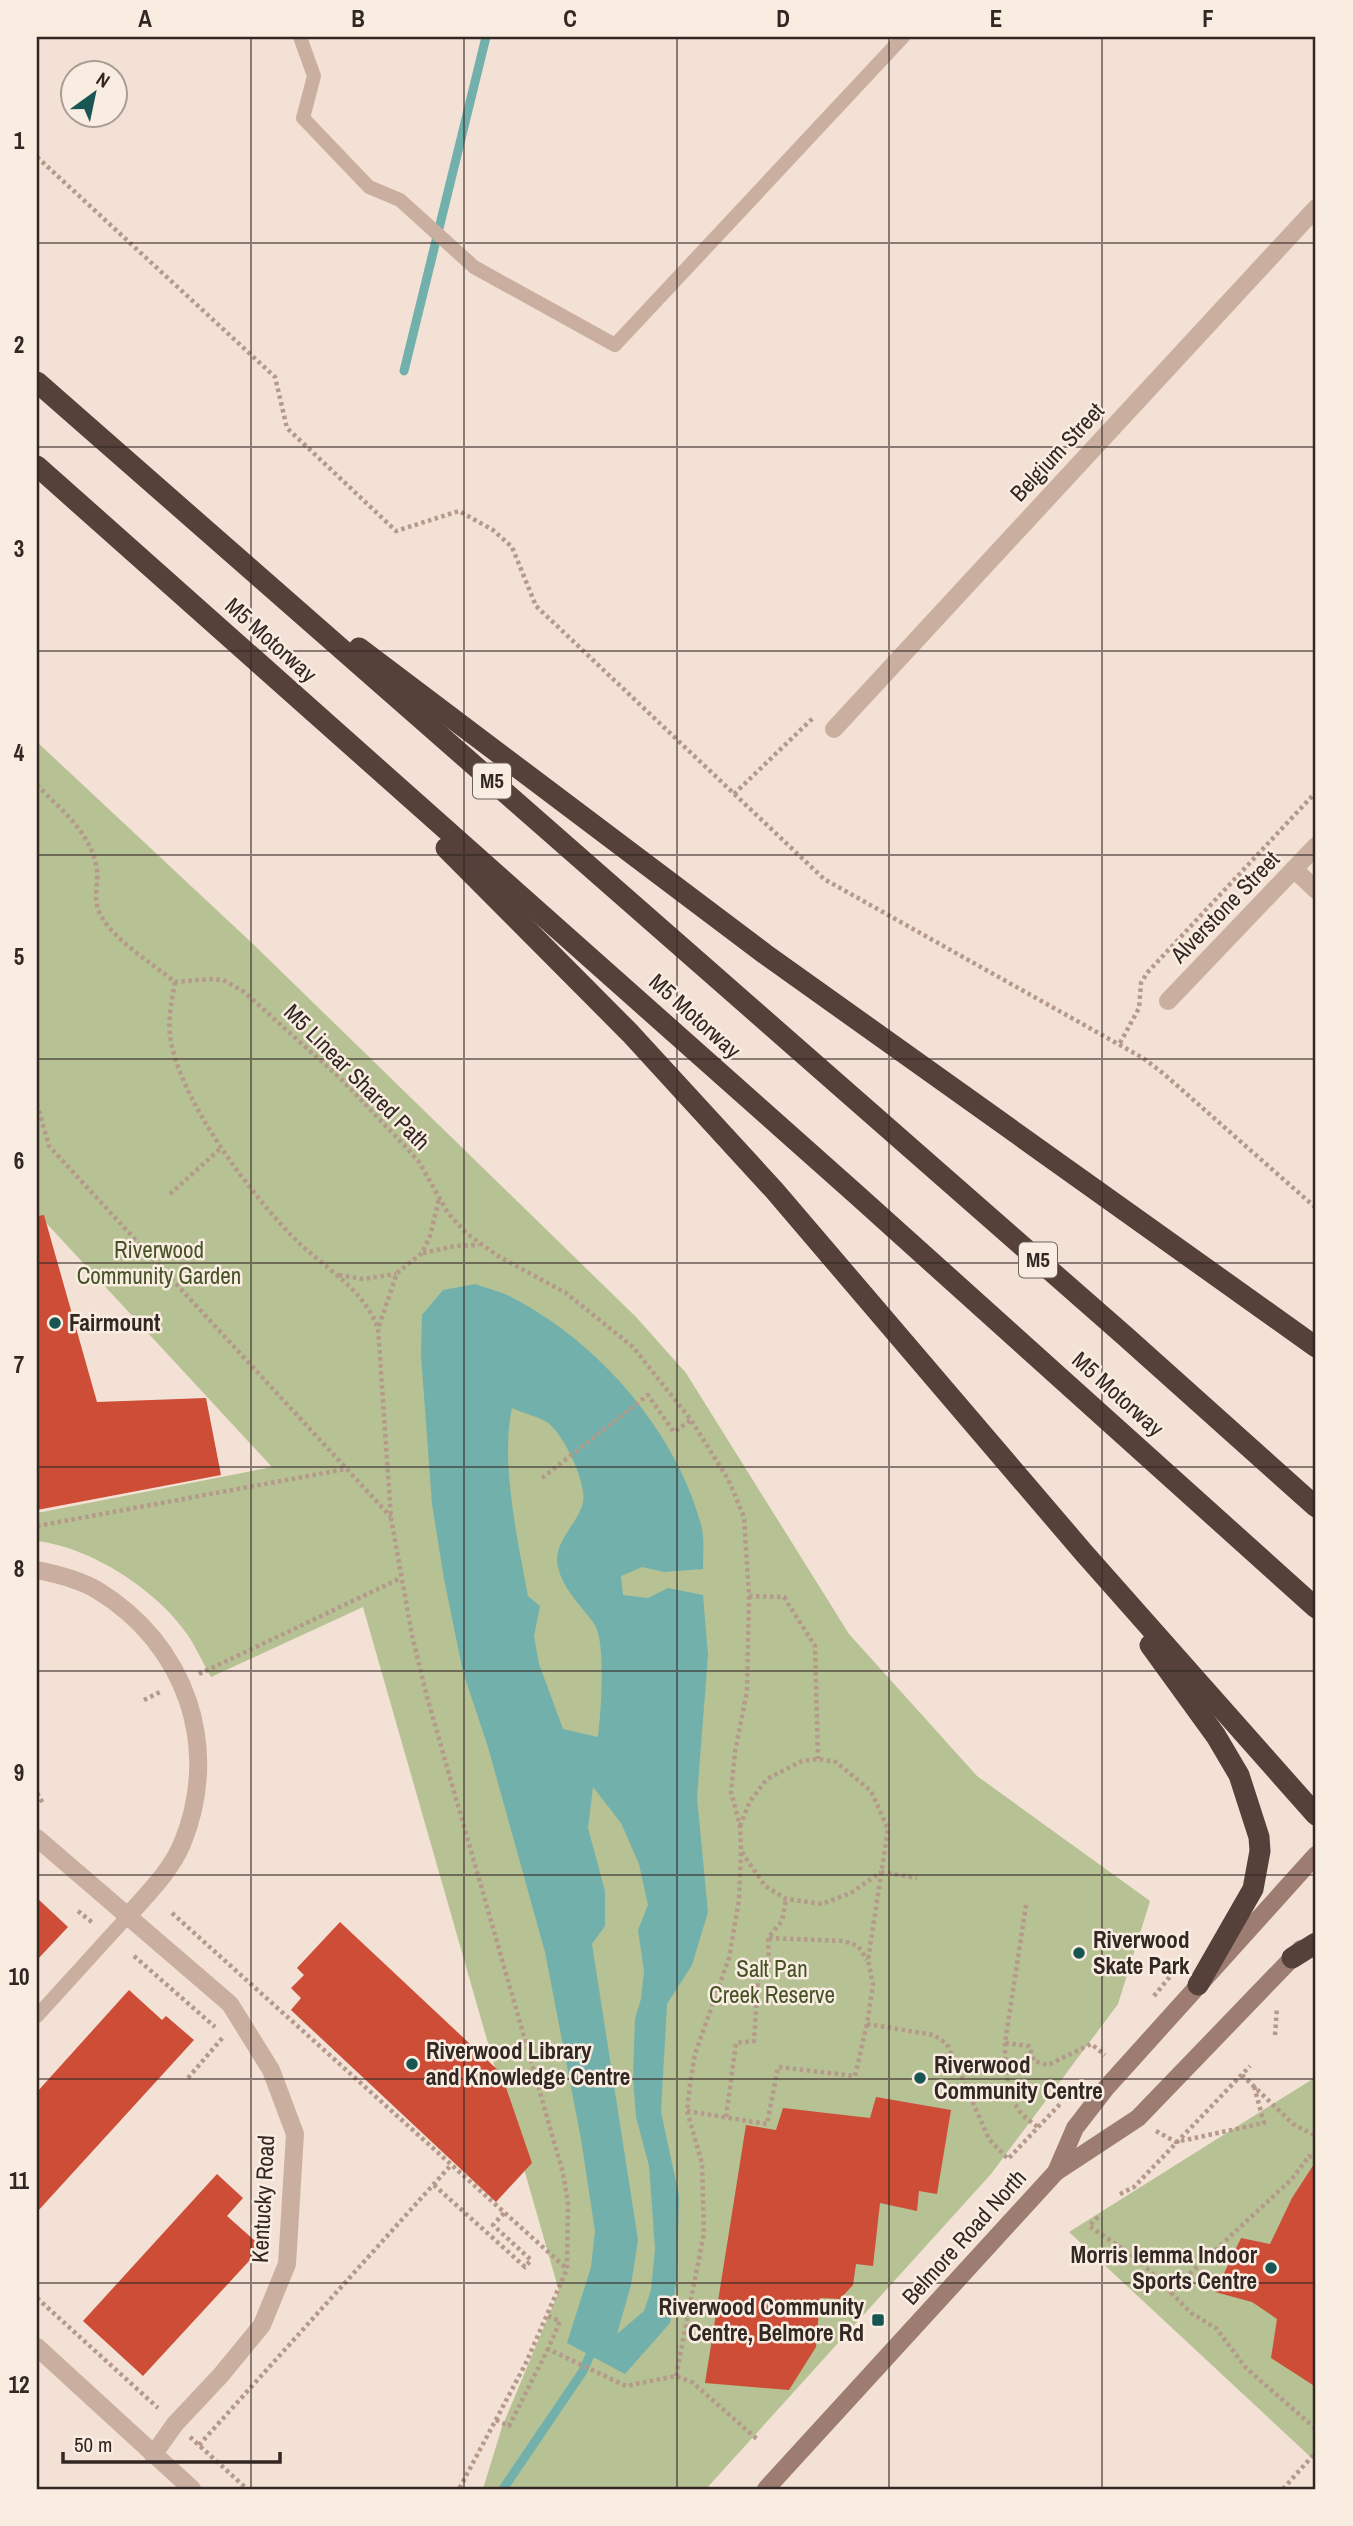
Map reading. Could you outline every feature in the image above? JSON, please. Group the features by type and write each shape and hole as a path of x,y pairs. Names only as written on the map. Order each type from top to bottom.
{"highway":[{"name":"M5 Motorway","path":"37,382 1125,1336 1316,1507"},
{"name":"M5 Motorway","path":"37,466 857,1195 1316,1608"},
{"path":"226,547 765,954 1316,1347"},
{"path":"307,707 630,1034 774,1191 1084,1552 1316,1815"},
{"path":"1084,1552 1216,1736 1239,1775 1259,1837 1260,1851 1253,1889 1198,1986"},
{"path":"1292,1958 1316,1943"}],"main road":[{"name":"Belmore Road North","path":"1056,2172 1075,2128 1106,2088 1316,1855"},
{"name":"Belmore Road North","path":"766,2489 1056,2172 1138,2118 1316,1934"}],"street":[{"name":"Belgium Street","path":"834,729 1316,208"},
{"name":"Alverstone Street","path":"1168,1001 1316,846"},
{"path":"1294,869 1316,890"},
{"path":"37,1570 68,1577 95,1589 122,1608 163,1649 192,1710 198,1741 199,1766 189,1823 170,1866 128,1916"},
{"name":"Kentucky Road","path":"37,1838 230,2004 271,2070 295,2134 288,2264 262,2325 176,2424 153,2455"},
{"path":"37,2347 192,2489"}],"lane":[{"path":"300,37 314,76 303,118 369,187 400,200 474,267 615,345 903,37"},
{"path":"37,2016 128,1916"}],"path":[{"path":"37,157 275,377 287,428 396,531 459,511 494,530 512,547 536,606 824,879 1120,1043 1164,1074 1316,1208"},
{"path":"734,794 814,717 834,729"},
{"path":"37,785 82,831 97,869 98,908 113,932 175,982 169,1023 173,1050 188,1086 221,1148 277,1220 338,1275 373,1314 378,1328 391,1517 427,1698 563,2172 568,2202 567,2269 548,2316 459,2489"},
{"path":"1120,1043 1139,1008 1140,983 1147,973 1316,792"},
{"name":"M5 Linear Shared Path","path":"175,982 223,980 243,991 311,1051 419,1162 456,1223 482,1245 566,1293 633,1347 691,1420 728,1479 744,1517 749,1596 747,1691 735,1752 731,1792 740,1826 739,1900 729,1958 695,2054 687,2111"},
{"path":"37,1104 49,1146 391,1517"},
{"path":"170,1194 221,1148"},
{"path":"422,1253 434,1225 440,1198"},
{"path":"338,1275 363,1279 397,1273 422,1253 455,1245 482,1245"},
{"path":"378,1328 397,1273"},
{"path":"542,1478 648,1395 674,1432 691,1420"},
{"path":"37,1526 346,1469"},
{"path":"144,1700 401,1578"},
{"path":"749,1596 784,1597 815,1646 818,1759"},
{"path":"676,2376 704,2233 702,2163 687,2111 767,2124 778,2067 855,2076 873,1985 868,1960 888,1829 871,1791 836,1762 818,1759 802,1761 767,1779 750,1801 740,1826"},
{"path":"37,1793 44,1804"},
{"path":"741,1851 765,1886 786,1899 822,1904 851,1893 881,1872 917,1878"},
{"path":"726,2117 736,2043 754,2041 758,1980 769,1966 768,1938 782,1921 786,1899"},
{"path":"867,2024 934,2035 947,2044 989,2139 1008,2159 1039,2128 1021,2113 1010,2090 1005,2070 1005,2043 1026,1906"},
{"path":"172,1913 567,2269"},
{"path":"768,1938 844,1941 858,1946 868,1960"},
{"path":"134,1956 225,2036 188,2078"},
{"path":"1148,2004 1182,1962"},
{"path":"1005,2043 1029,2046 1034,2061 1048,2064 1091,2044 1105,2056"},
{"path":"1098,2064 1114,2045"},
{"path":"1120,2194 1134,2187 1250,2066"},
{"path":"1242,2075 1293,2124 1316,2136"},
{"path":"1150,2128 1176,2142 1264,2123 1254,2086"},
{"path":"1169,2293 1292,2179 1309,2156 1316,2159"},
{"path":"199,2445 452,2165"},
{"path":"434,2185 524,2267 531,2260 493,2225 504,2213"},
{"path":"1098,2217 1089,2225 1138,2259 1191,2313 1216,2328 1246,2368 1316,2428"},
{"path":"37,2298 247,2489"},
{"path":"496,2420 509,2426 550,2350 560,2321 548,2316"},
{"path":"550,2350 626,2386 676,2376 692,2382 757,2439"},
{"path":"1283,2489 1316,2452"}],"green space":[{"name":"Salt Pan Creek Reserve","path":"37,742 253,944 636,1317 686,1373 849,1634 977,1776 1150,1901 1118,2004 991,2174 706,2489 483,2489 502,2427 559,2291 363,1607 211,1677 187,1634 158,1602 140,1587 100,1561 57,1545 37,1541 37,1513 272,1467 37,1213"},
{"path":"1316,2077 1316,2462 1069,2232"}],"water":[{"path":"475,1284 510,1297 546,1317 603,1364 652,1422 672,1454 688,1487 703,1532 703,1569 664,1572 642,1567 621,1576 623,1595 648,1598 668,1588 703,1595 708,1655 697,1798 708,1912 692,1965 667,2004 661,2112 679,2196 677,2277 670,2323 625,2374 567,2343 591,2267 595,2231 581,2139 545,1952 488,1747 463,1672 444,1579 432,1504 421,1355 422,1315 443,1290","holes":["512,1408 543,1420 554,1428 578,1472 583,1503 562,1542 557,1558 560,1575 595,1625 601,1647 598,1737 563,1729 539,1664 534,1636 540,1606 528,1596 509,1477","593,1787 621,1823 639,1864 648,1905 638,1930 644,1971 641,1999 635,2019 633,2078 636,2117 649,2166 655,2249 651,2290 644,2311 617,2334 631,2285 638,2240 592,1944 605,1926 605,1891 588,1828"]}],"building":[{"name":"Fairmount","path":"44,1215 97,1402 206,1398 221,1475 37,1510 37,1216"},
{"path":"37,1898 68,1927 37,1960"},
{"path":"340,1922 501,2073 532,2163 496,2202 291,2010 301,1998 291,1988 304,1975 297,1968"},
{"path":"129,1990 162,2020 166,2016 194,2040 37,2212 37,2092"},
{"name":"Riverwood Community Centre","path":"876,2097 951,2110 937,2194 919,2191 917,2211 880,2203 873,2266 856,2264 853,2285 840,2299 820,2298 816,2347 789,2390 705,2383 746,2125 776,2130 783,2108 870,2118"},
{"name":"Morris Iemma Indoor Sports Centre","path":"1316,2161 1316,2387 1271,2358 1277,2319 1252,2302 1215,2292 1241,2238 1270,2244 1292,2198"},
{"path":"217,2174 243,2198 227,2216 262,2247 143,2376 83,2321"}],"waterway":[{"path":"404,371 486,37"},
{"path":"503,2489 583,2371 594,2346"}],"place":[{"name":"Fairmount","path":"55,1323"},
{"name":"Riverwood Skate Park","path":"1079,1953"},
{"name":"Riverwood Library and Knowledge Centre","path":"412,2064"},
{"name":"Riverwood Community Centre","path":"920,2078"},
{"name":"Morris Iemma Indoor Sports Centre","path":"1271,2268"},
{"name":"Riverwood Community Centre, Belmore Rd","path":"878,2320"}],"park label":[{"name":"Riverwood Community Garden","path":"159,1263"}]}
